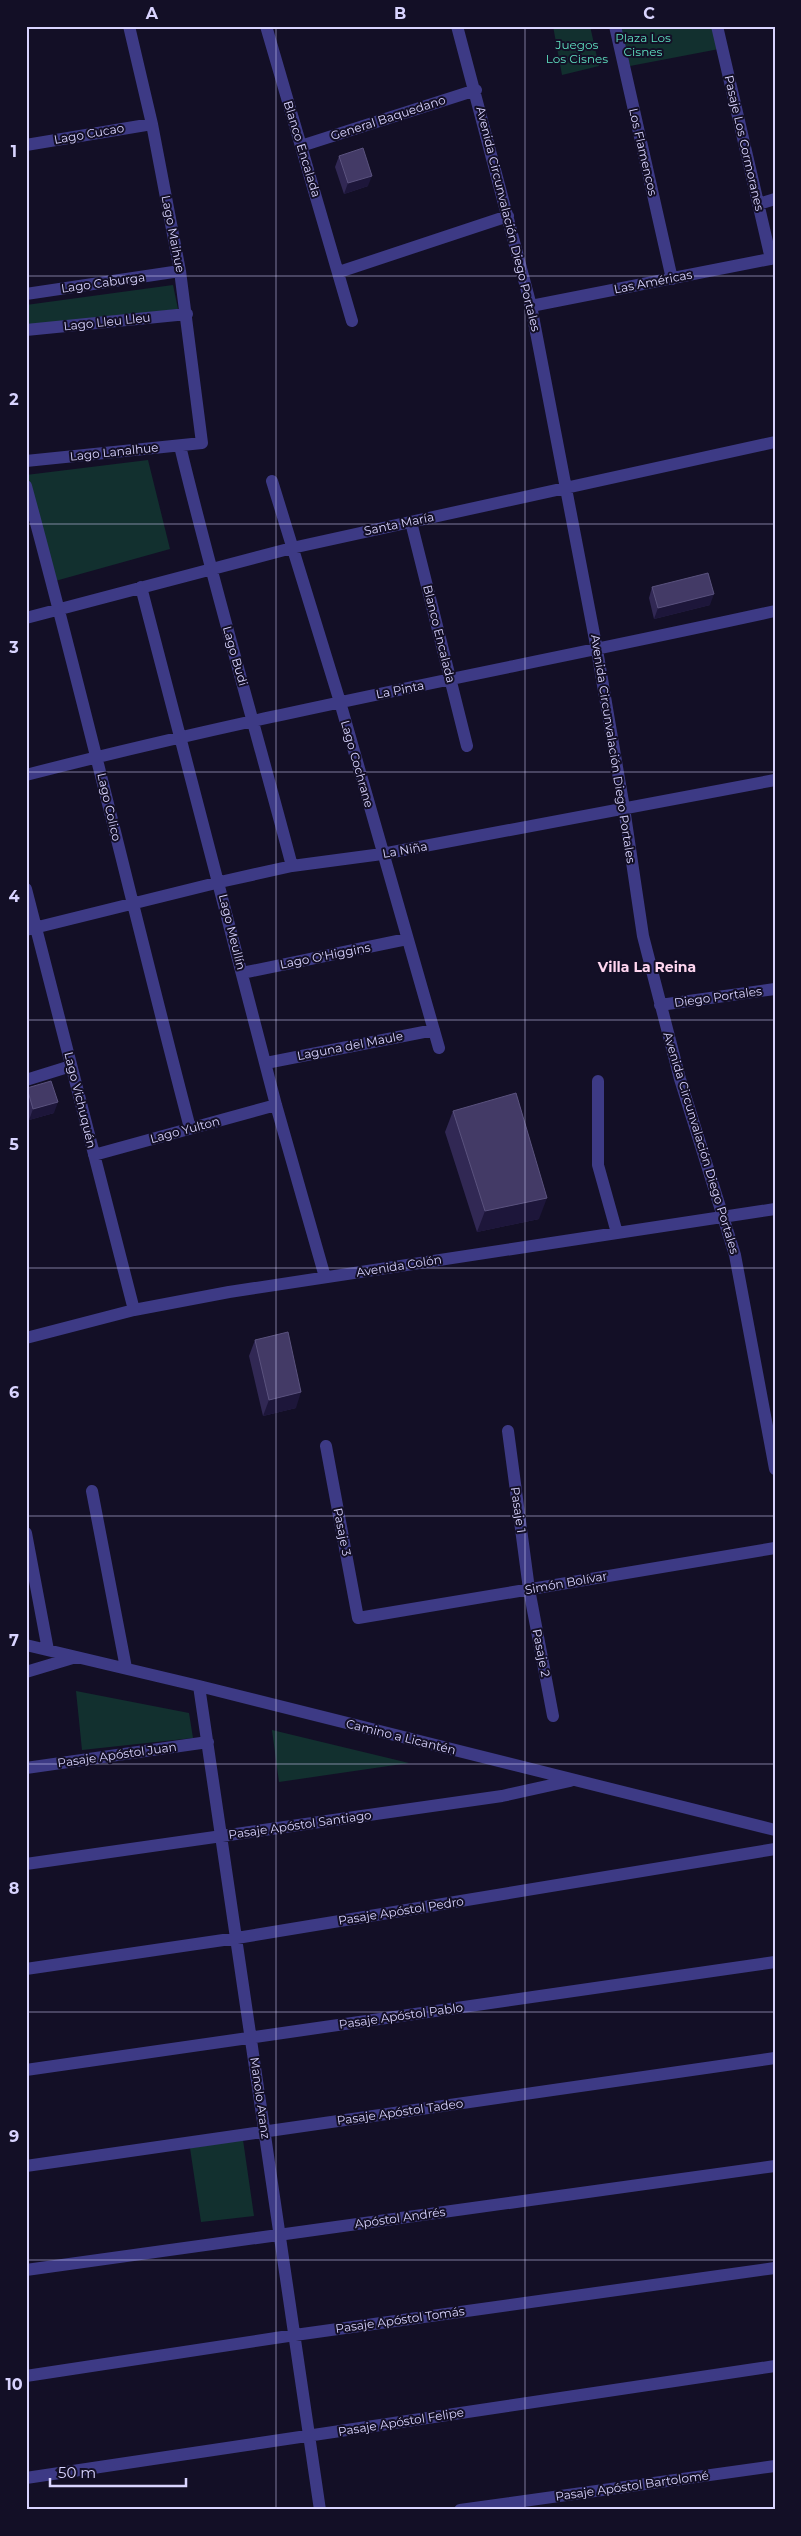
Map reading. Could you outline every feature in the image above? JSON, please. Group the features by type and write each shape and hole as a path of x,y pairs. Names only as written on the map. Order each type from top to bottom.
{"street":[{"name":"Lago Maihue","path":"129,26 152,124 180,271 202,443"},
{"name":"Blanco Encalada","path":"266,26 352,321"},
{"name":"Avenida Circunvalación Diego Portales","path":"457,26 476,90 531,306 597,650 624,808 643,936 683,1088 735,1255 775,1469"},
{"name":"Los Flamencos","path":"615,26 672,279"},
{"name":"Pasaje Los Cormoranes","path":"717,26 773,259"},
{"name":"General Baquedano","path":"301,146 476,90"},
{"name":"Lago Cucao","path":"26,145 152,124"},
{"path":"759,204 775,199"},
{"path":"339,272 508,216"},
{"name":"Las Américas","path":"531,306 773,259"},
{"name":"Lago Caburga","path":"26,294 180,271"},
{"name":"Lago Lleu Lleu","path":"26,330 187,314"},
{"name":"Santa María","path":"26,618 210,568 292,548 775,442"},
{"name":"Lago Lanalhue","path":"26,462 202,443"},
{"name":"Lago Budi","path":"180,446 210,568 254,719 292,866"},
{"name":"Lago Cochrane","path":"272,482 340,702 439,1048"},
{"name":"Lago Colico","path":"26,486 97,756 132,904 190,1128"},
{"name":"Blanco Encalada","path":"411,522 467,746"},
{"name":"Lago Meullín","path":"141,587 182,736 276,1105 325,1277"},
{"name":"La Pinta","path":"26,775 97,756 254,719 597,650 775,611"},
{"name":"La Niña","path":"31,929 292,866 382,854 775,780"},
{"name":"Lago Vichuquén","path":"26,889 31,929 72,1066 134,1310"},
{"name":"Lago O'Higgins","path":"242,973 407,939"},
{"name":"Diego Portales","path":"660,1005 775,989"},
{"name":"Laguna del Maule","path":"266,1063 434,1030"},
{"path":"26,1080 72,1066"},
{"path":"598,1081 598,1165 617,1233"},
{"name":"Lago Yulton","path":"94,1155 276,1105"},
{"name":"Avenida Colón","path":"26,1338 134,1310 325,1277 775,1209"},
{"name":"Pasaje 1","path":"508,1431 529,1589"},
{"name":"Pasaje 3","path":"326,1446 358,1618"},
{"path":"92,1491 126,1668"},
{"path":"26,1533 48,1650"},
{"name":"Simón Bolívar","path":"358,1618 775,1548"},
{"name":"Pasaje 2","path":"529,1589 553,1716"},
{"name":"Camino a Licantén","path":"26,1645 199,1686 775,1830"},
{"path":"26,1672 76,1657"},
{"name":"Manolo Aranz","path":"199,1686 320,2510"},
{"name":"Pasaje Apóstol Juan","path":"26,1768 208,1742"},
{"name":"Pasaje Apóstol Santiago","path":"26,1864 502,1796 574,1780"},
{"name":"Pasaje Apóstol Pedro","path":"26,1969 236,1938 775,1849"},
{"name":"Pasaje Apóstol Pablo","path":"26,2070 775,1962"},
{"name":"Pasaje Apóstol Tadeo","path":"26,2166 775,2058"},
{"name":"Apóstol Andrés","path":"26,2270 775,2166"},
{"name":"Pasaje Apóstol Tomás","path":"26,2376 295,2334 775,2268"},
{"name":"Pasaje Apóstol Felipe","path":"26,2478 775,2366"},
{"name":"Pasaje Apóstol Bartolomé","path":"460,2510 775,2466"}],"green space":[{"name":"Juegos Los Cisnes","path":"553,26 590,26 599,66 562,75"},
{"name":"Plaza Los Cisnes","path":"620,26 714,26 719,49 630,66"},
{"path":"173,285 178,309 26,328 26,305"},
{"path":"148,460 170,549 48,583 26,506 26,475"},
{"path":"76,1691 189,1713 193,1738 82,1750"},
{"path":"272,1730 409,1763 279,1782"},
{"path":"243,2140 254,2216 201,2222 190,2148"}],"building":[{"path":"363,148 372,176 348,183 339,156"},
{"path":"708,573 714,594 658,608 652,587"},
{"path":"51,1081 58,1102 33,1109 27,1088"},
{"path":"516,1093 547,1198 485,1211 453,1111"},
{"path":"288,1332 301,1392 269,1400 255,1340"}],"district":[{"name":"Villa La Reina","path":"647,967"}]}
